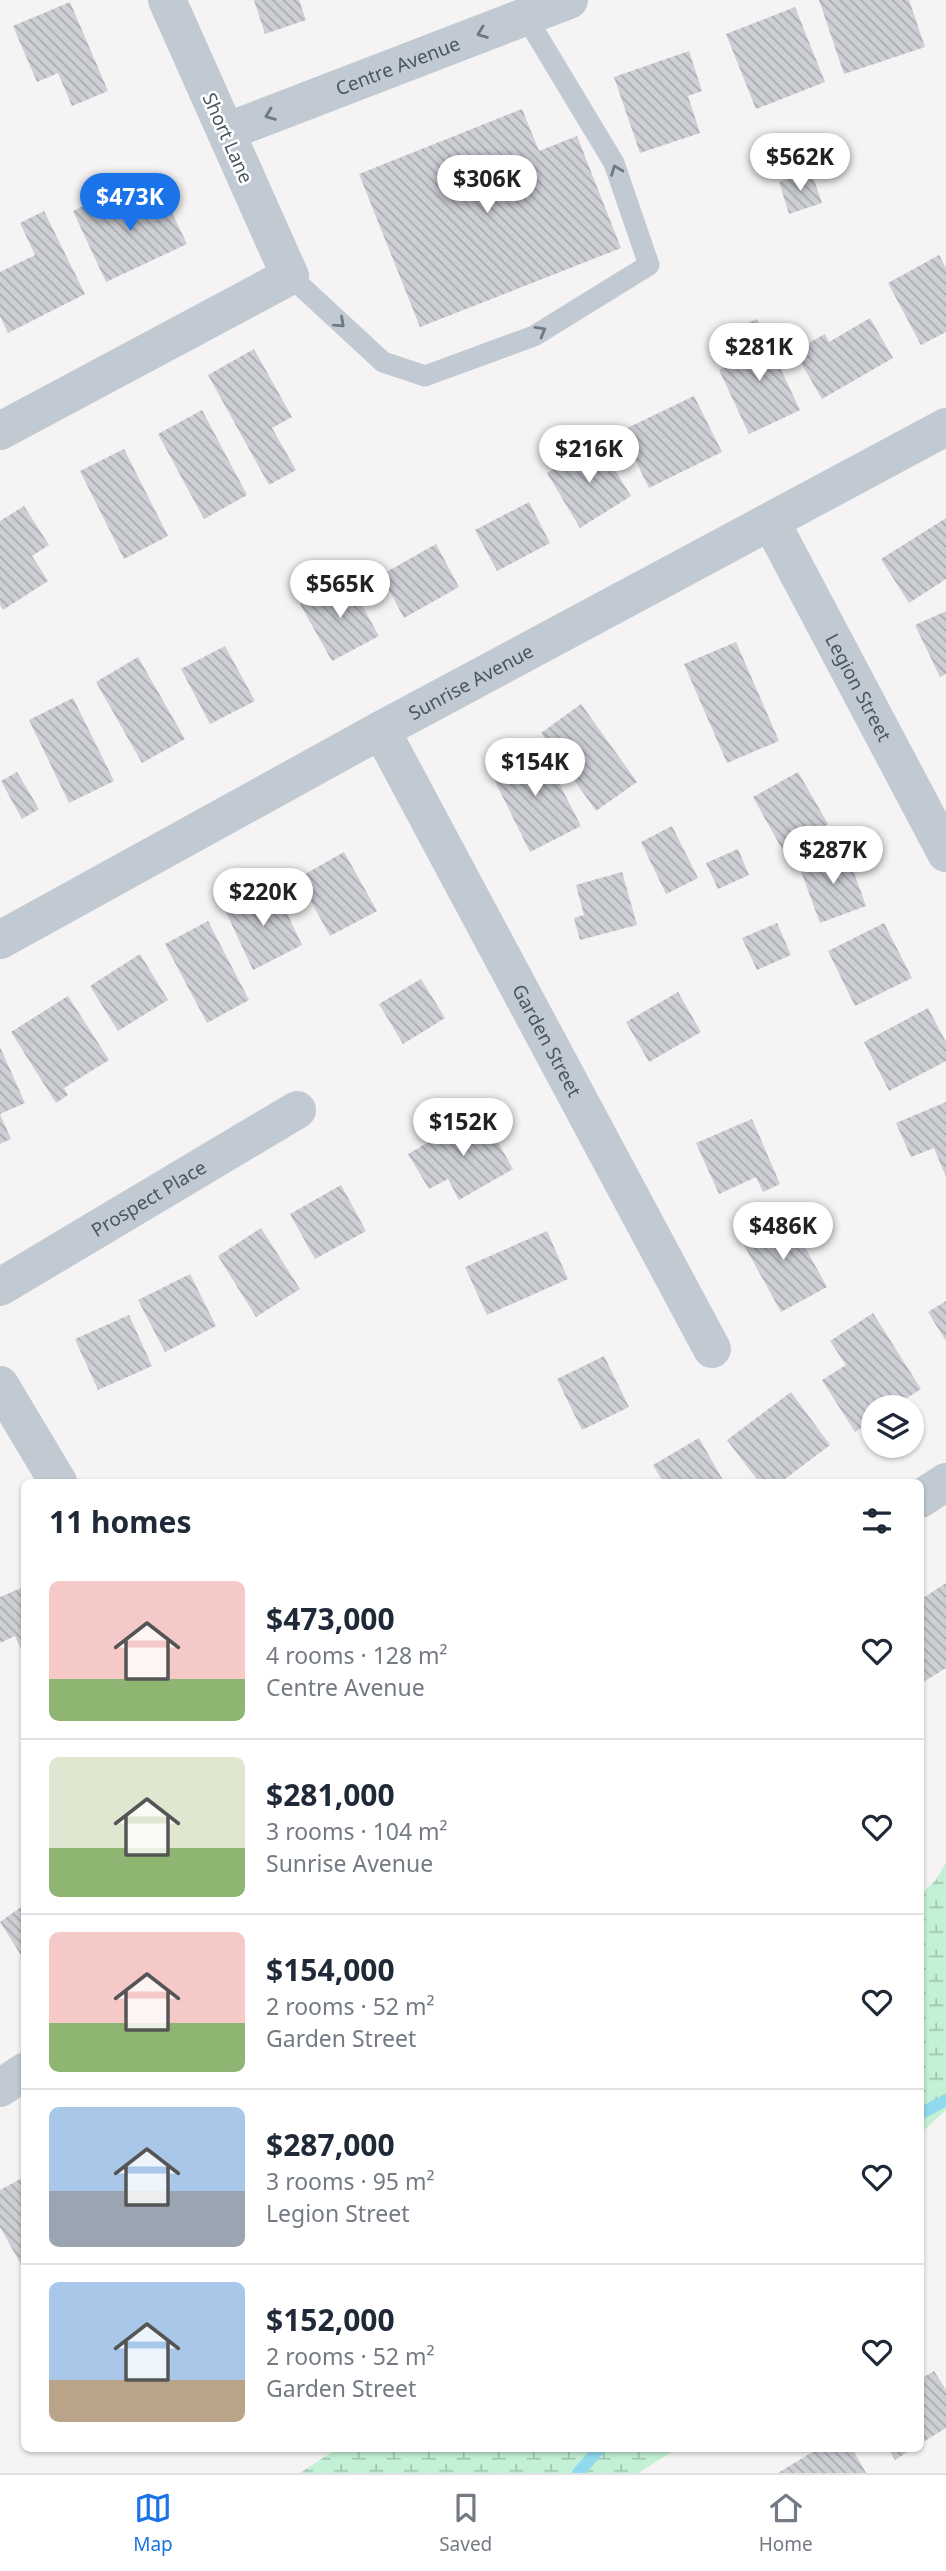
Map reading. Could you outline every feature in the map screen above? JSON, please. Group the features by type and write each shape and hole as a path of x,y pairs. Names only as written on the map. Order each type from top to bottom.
{"street":[{"name":"Short Lane","path":"167,0 290,276"},
{"name":"Centre Avenue","path":"226,132 569,0"},
{"path":"0,432 290,276"},
{"name":"Sunrise Avenue","path":"0,940 381,730 946,428"},
{"name":"Legion Street","path":"771,522 946,853"},
{"name":"Garden Street","path":"381,730 712,1349"},
{"name":"Prospect Place","path":"0,1287 297,1110"},
{"path":"0,1385 56,1479"},
{"path":"924,1496 946,1482"},
{"path":"0,2088 21,2074"}],"lane":[{"path":"290,276 383,362 425,376 534,336 649,265 614,163 526,16"}],"green space":[{"path":"946,1862 946,2110 924,2130 924,1891 936,1880"},
{"path":"332,2452 672,2452 638,2473 300,2473"}],"building":[{"path":"254,0 299,0 306,20 265,34"},
{"path":"819,0 909,0 925,47 844,74"},
{"path":"70,2 108,91 72,106 58,73 37,82 13,26"},
{"path":"795,7 825,82 756,109 726,34"},
{"path":"689,51 702,91 688,96 700,133 640,153 614,77"},
{"path":"522,109 539,151 577,136 621,248 420,327 359,174"},
{"path":"811,171 822,203 789,214 779,182"},
{"path":"159,186 187,244 106,282 73,211 97,199 104,213"},
{"path":"44,211 85,294 8,333 0,316 0,272 35,255 20,223"},
{"path":"939,255 946,268 946,332 921,345 888,283"},
{"path":"870,318 893,358 822,399 794,351 825,334 829,342"},
{"path":"757,319 800,410 749,434 719,370 752,354 739,327"},
{"path":"254,349 292,417 272,428 296,470 269,485 208,375"},
{"path":"694,396 722,452 649,488 621,431"},
{"path":"202,410 247,495 204,519 158,434"},
{"path":"597,441 631,496 580,528 547,473"},
{"path":"124,449 168,536 124,559 80,471"},
{"path":"529,502 550,543 497,571 475,530"},
{"path":"24,506 49,545 32,556 48,581 3,610 0,605 0,521"},
{"path":"946,518 946,579 909,603 881,559"},
{"path":"436,544 459,587 404,618 381,575"},
{"path":"347,579 379,636 332,661 300,604"},
{"path":"946,611 946,674 940,677 915,625"},
{"path":"736,642 779,741 727,763 684,664"},
{"path":"225,646 255,701 210,724 181,669"},
{"path":"138,657 185,739 142,763 96,682"},
{"path":"73,698 114,781 69,803 29,720"},
{"path":"581,704 637,782 596,811 541,733"},
{"path":"539,744 581,826 530,852 489,769"},
{"path":"17,772 39,809 22,819 1,781"},
{"path":"798,772 828,824 782,849 753,797"},
{"path":"672,826 698,878 666,894 641,842"},
{"path":"845,848 866,906 820,923 799,866"},
{"path":"738,849 749,875 718,889 706,863"},
{"path":"344,852 377,911 330,936 298,878"},
{"path":"622,872 637,925 580,940 574,918 584,915 576,885"},
{"path":"274,886 302,945 253,970 225,910"},
{"path":"208,921 249,1000 207,1023 165,944"},
{"path":"777,923 791,955 757,970 742,938"},
{"path":"884,923 912,978 855,1006 828,951"},
{"path":"140,954 168,1000 118,1031 90,986"},
{"path":"421,979 445,1018 403,1044 379,1004"},
{"path":"678,992 701,1032 649,1062 626,1022"},
{"path":"68,996 109,1060 64,1088 68,1095 56,1103 11,1032"},
{"path":"928,1008 946,1042 946,1061 889,1091 864,1042"},
{"path":"0,1047 25,1103 0,1114"},
{"path":"946,1102 946,1177 934,1148 911,1157 896,1123"},
{"path":"481,1112 513,1169 459,1200 448,1179 429,1189 408,1154"},
{"path":"0,1114 11,1139 0,1144"},
{"path":"752,1119 780,1184 763,1192 756,1177 719,1194 696,1143"},
{"path":"341,1185 366,1231 315,1259 290,1214"},
{"path":"785,1211 827,1287 781,1312 739,1236"},
{"path":"261,1228 300,1289 256,1317 218,1256"},
{"path":"547,1231 568,1279 487,1315 465,1267"},
{"path":"190,1274 216,1326 165,1352 138,1300"},
{"path":"946,1301 946,1341 928,1312"},
{"path":"873,1313 921,1389 912,1395 861,1395 861,1428 855,1432 822,1380 846,1365 830,1341"},
{"path":"129,1315 152,1366 98,1390 75,1339"},
{"path":"604,1356 629,1407 582,1430 557,1379"},
{"path":"791,1392 830,1445 785,1479 757,1479 727,1440"},
{"path":"699,1438 722,1479 661,1479 653,1465"},
{"path":"946,1583 946,1668 925,1681 924,1680 924,1597"},
{"path":"21,1588 21,1649 15,1636 0,1643 0,1597"},
{"path":"21,1907 21,1955 0,1922"},
{"path":"21,2179 21,2265 0,2227 0,2190"},
{"path":"934,2371 946,2390 946,2428 924,2442 924,2377"},
{"path":"812,2452 854,2452 866,2473 778,2473"},
{"path":"890,2452 908,2452 895,2460"}],"waterway":[{"path":"924,2112 946,2100"},
{"path":"578,2473 596,2452"}]}
